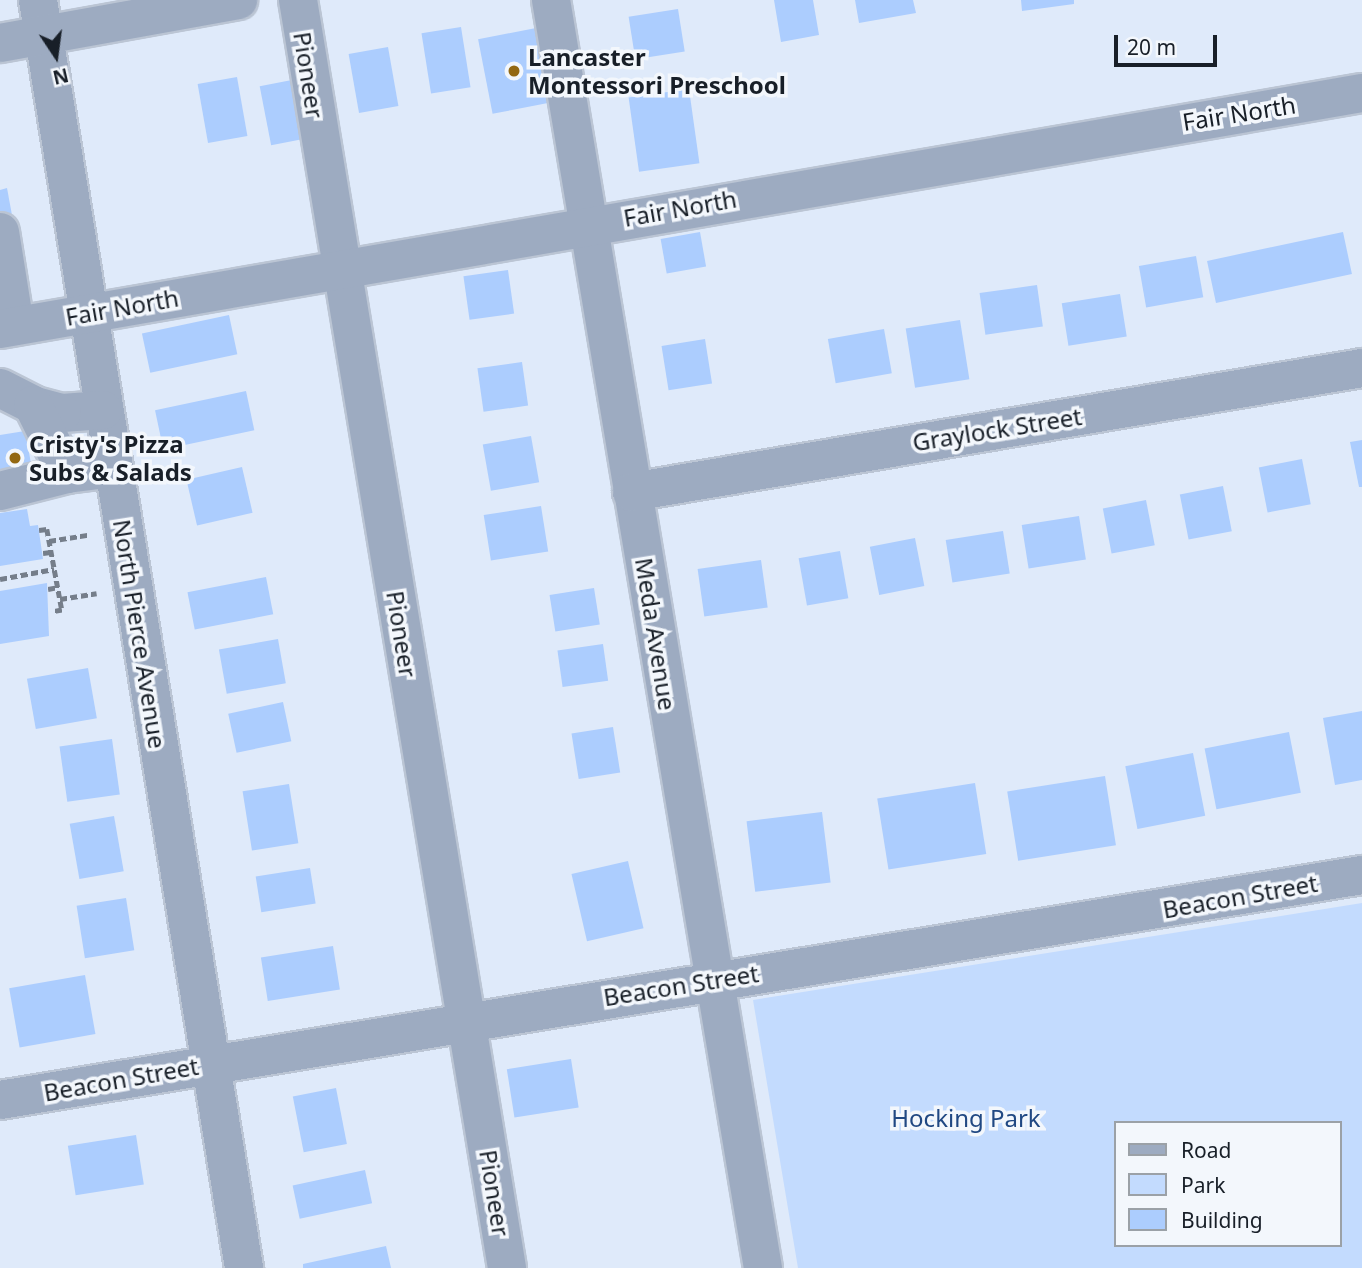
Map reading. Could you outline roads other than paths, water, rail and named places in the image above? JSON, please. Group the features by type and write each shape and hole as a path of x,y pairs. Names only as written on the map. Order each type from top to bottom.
{"street":[{"path":"0,43 41,18 238,0"},
{"name":"Pioneer","path":"298,0 507,1268"},
{"name":"Meda Avenue","path":"551,0 763,1268"},
{"name":"North Pierce Avenue","path":"41,18 244,1268"},
{"name":"Fair North","path":"7,328 342,266 1362,93"},
{"path":"0,232 7,328"},
{"name":"Graylock Street","path":"632,492 1362,368"},
{"path":"17,396 62,413 103,410"},
{"path":"17,396 67,474"},
{"path":"0,491 67,474 113,468"},
{"name":"Beacon Street","path":"0,1100 714,979 1362,875"}],"place":[{"name":"Lancaster Montessori Preschool","path":"514,71"},
{"name":"Cristy's Pizza Subs & Salads","path":"15,458"}],"park label":[{"name":"Hocking Park","path":"966,1118"}]}
